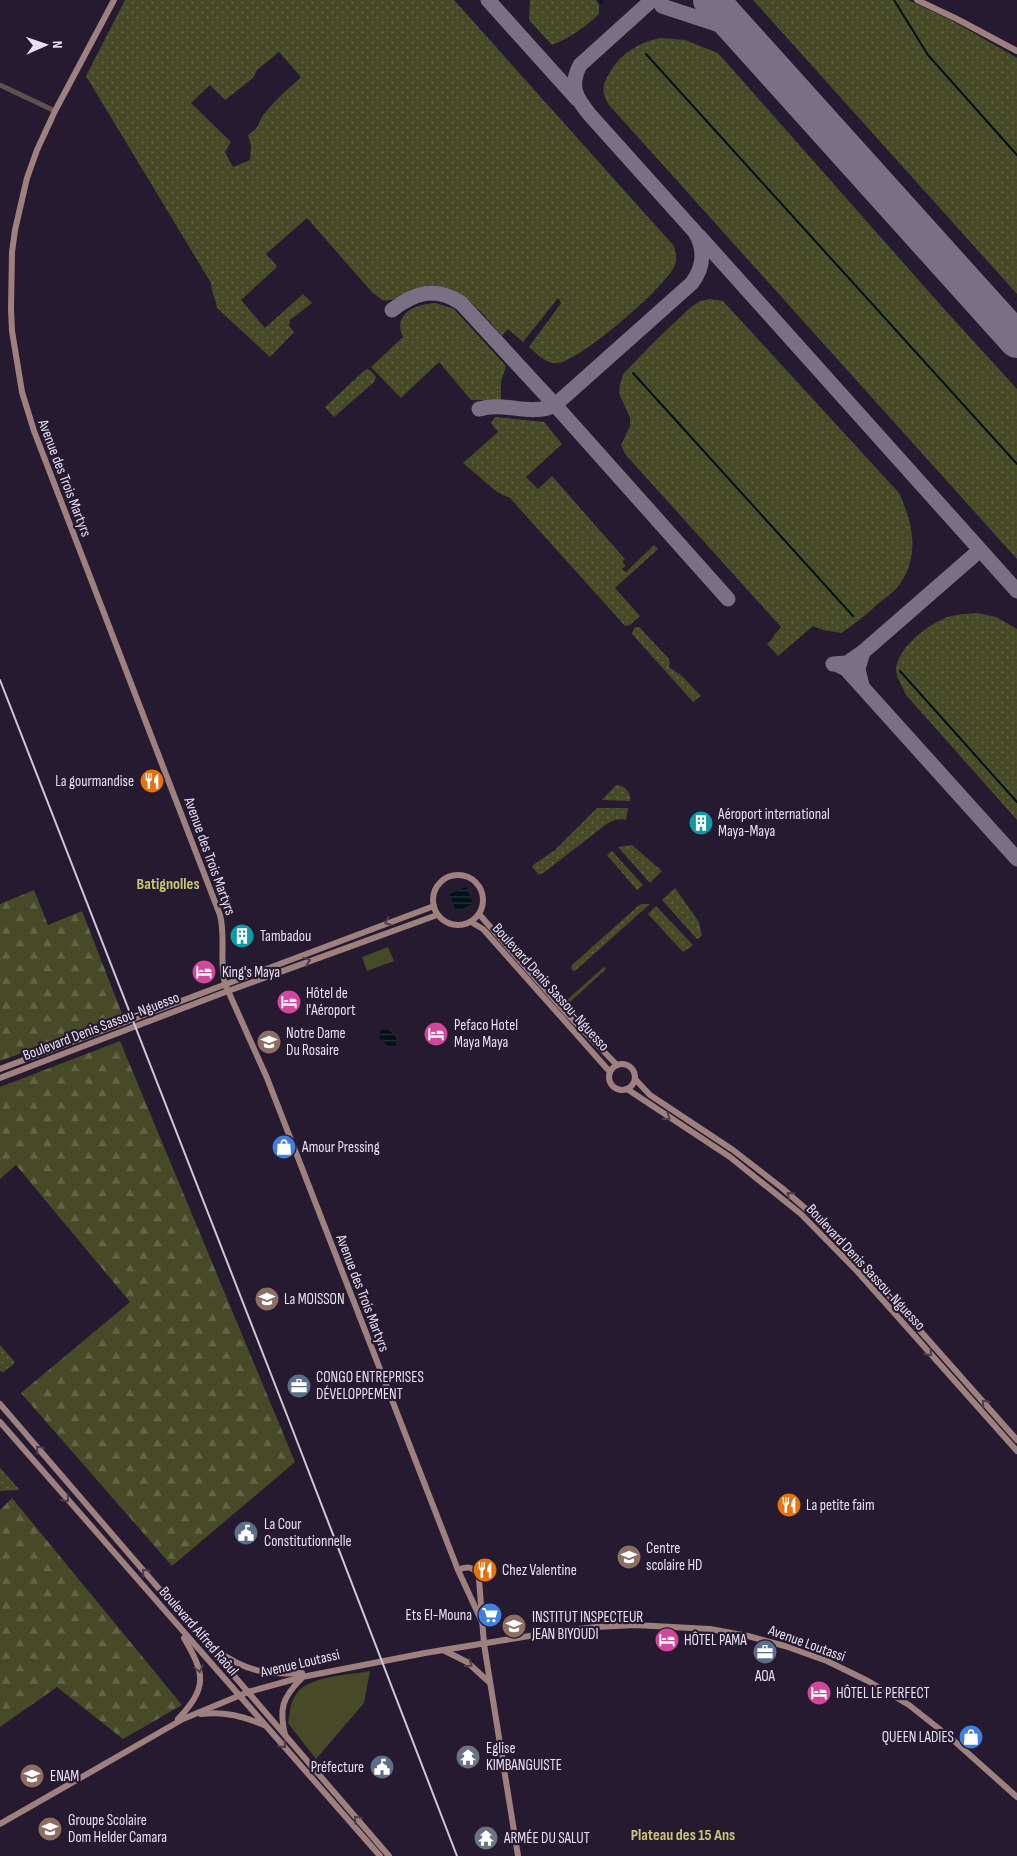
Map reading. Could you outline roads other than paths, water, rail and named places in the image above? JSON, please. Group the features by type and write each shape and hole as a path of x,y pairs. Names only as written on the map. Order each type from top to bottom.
{"main road":[{"name":"Avenue des Trois Martyrs","path":"114,0 54,111 27,178 12,252 11,324 22,392 50,473 220,915 223,929 222,970 280,1111 358,1317 458,1570 482,1622"},
{"path":"917,0 956,18 1017,51"},
{"path":"462,875 471,878 478,885 482,894 483,903 479,914 471,922 461,926 443,921 434,906 433,896 436,887 443,880 452,876 462,875"},
{"name":"Boulevard Denis Sassou-Nguesso","path":"0,1068 434,906"},
{"name":"Boulevard Denis Sassou-Nguesso","path":"479,914 568,1015 617,1065"},
{"name":"Boulevard Denis Sassou-Nguesso","path":"0,1078 356,943 438,915"},
{"name":"Boulevard Denis Sassou-Nguesso","path":"471,922 483,929 610,1072"},
{"name":"Avenue des Trois Martyrs","path":"222,962 227,983"},
{"path":"214,988 220,979 222,970"},
{"path":"622,1064 634,1071 635,1079 627,1089 620,1090 612,1085 609,1078 610,1072 617,1065 622,1064"},
{"name":"Boulevard Denis Sassou-Nguesso","path":"635,1079 650,1095 733,1150 827,1228 1017,1440"},
{"name":"Boulevard Denis Sassou-Nguesso","path":"627,1089 730,1157 801,1214 856,1270 1017,1451"},
{"name":"Boulevard Alfred Raôul","path":"0,1404 389,1856"},
{"name":"Boulevard Alfred Raôul","path":"0,1422 380,1856"},
{"name":"Avenue des Trois Martyrs","path":"458,1570 471,1568 478,1573 484,1644 518,1856"},
{"name":"Avenue Loutassi","path":"172,1725 247,1690 302,1675 560,1631 635,1625 710,1629 748,1636 785,1646 860,1677 909,1705 952,1739 1017,1796"},
{"path":"0,1824 172,1725 188,1709 201,1684 201,1674 197,1660 178,1626"},
{"path":"207,1644 234,1662 259,1671 273,1674 302,1675"},
{"path":"444,1650 467,1662 490,1683"},
{"path":"286,1736 281,1713 283,1704 302,1675"},
{"path":"192,1715 210,1713 235,1714 266,1726"}],"street":[{"path":"0,85 54,111"}],"waterway":[{"path":"894,0 928,55 1017,155"},
{"path":"646,54 1017,464"},
{"path":"633,373 853,616"},
{"path":"900,671 1017,802"}],"railway":[{"path":"0,680 457,1856"}],"place":[{"name":"La gourmandise","path":"152,781"},
{"name":"Aéroport international Maya-Maya","path":"701,823"},
{"name":"Tambadou","path":"242,936"},
{"name":"King's Maya","path":"204,972"},
{"name":"Hôtel de l'Aéroport","path":"289,1002"},
{"name":"Pefaco Hotel Maya Maya","path":"436,1034"},
{"name":"Notre Dame Du Rosaire","path":"269,1042"},
{"name":"Amour Pressing","path":"284,1147"},
{"name":"La MOISSON","path":"267,1299"},
{"name":"CONGO ENTREPRISES DÉVELOPPEMENT","path":"299,1386"},
{"name":"La petite faim","path":"789,1505"},
{"name":"La Cour Constitutionnelle","path":"246,1533"},
{"name":"Centre scolaire HD","path":"629,1557"},
{"name":"Chez Valentine","path":"485,1570"},
{"name":"Ets El-Mouna","path":"490,1615"},
{"name":"INSTITUT INSPECTEUR JEAN BIYOUDI","path":"514,1626"},
{"name":"HÔTEL PAMA","path":"667,1640"},
{"name":"AOA","path":"765,1652"},
{"name":"HÔTEL LE PERFECT","path":"819,1693"},
{"name":"QUEEN LADIES","path":"971,1737"},
{"name":"Eglise KIMBANGUISTE","path":"468,1757"},
{"name":"Préfecture","path":"382,1767"},
{"name":"ENAM","path":"32,1776"},
{"name":"Groupe Scolaire Dom Helder Camara","path":"50,1829"},
{"name":"ARMÉE DU SALUT","path":"486,1838"}],"district":[{"name":"Batignolles","path":"168,883"},
{"name":"Plateau des 15 Ans","path":"683,1834"}]}
